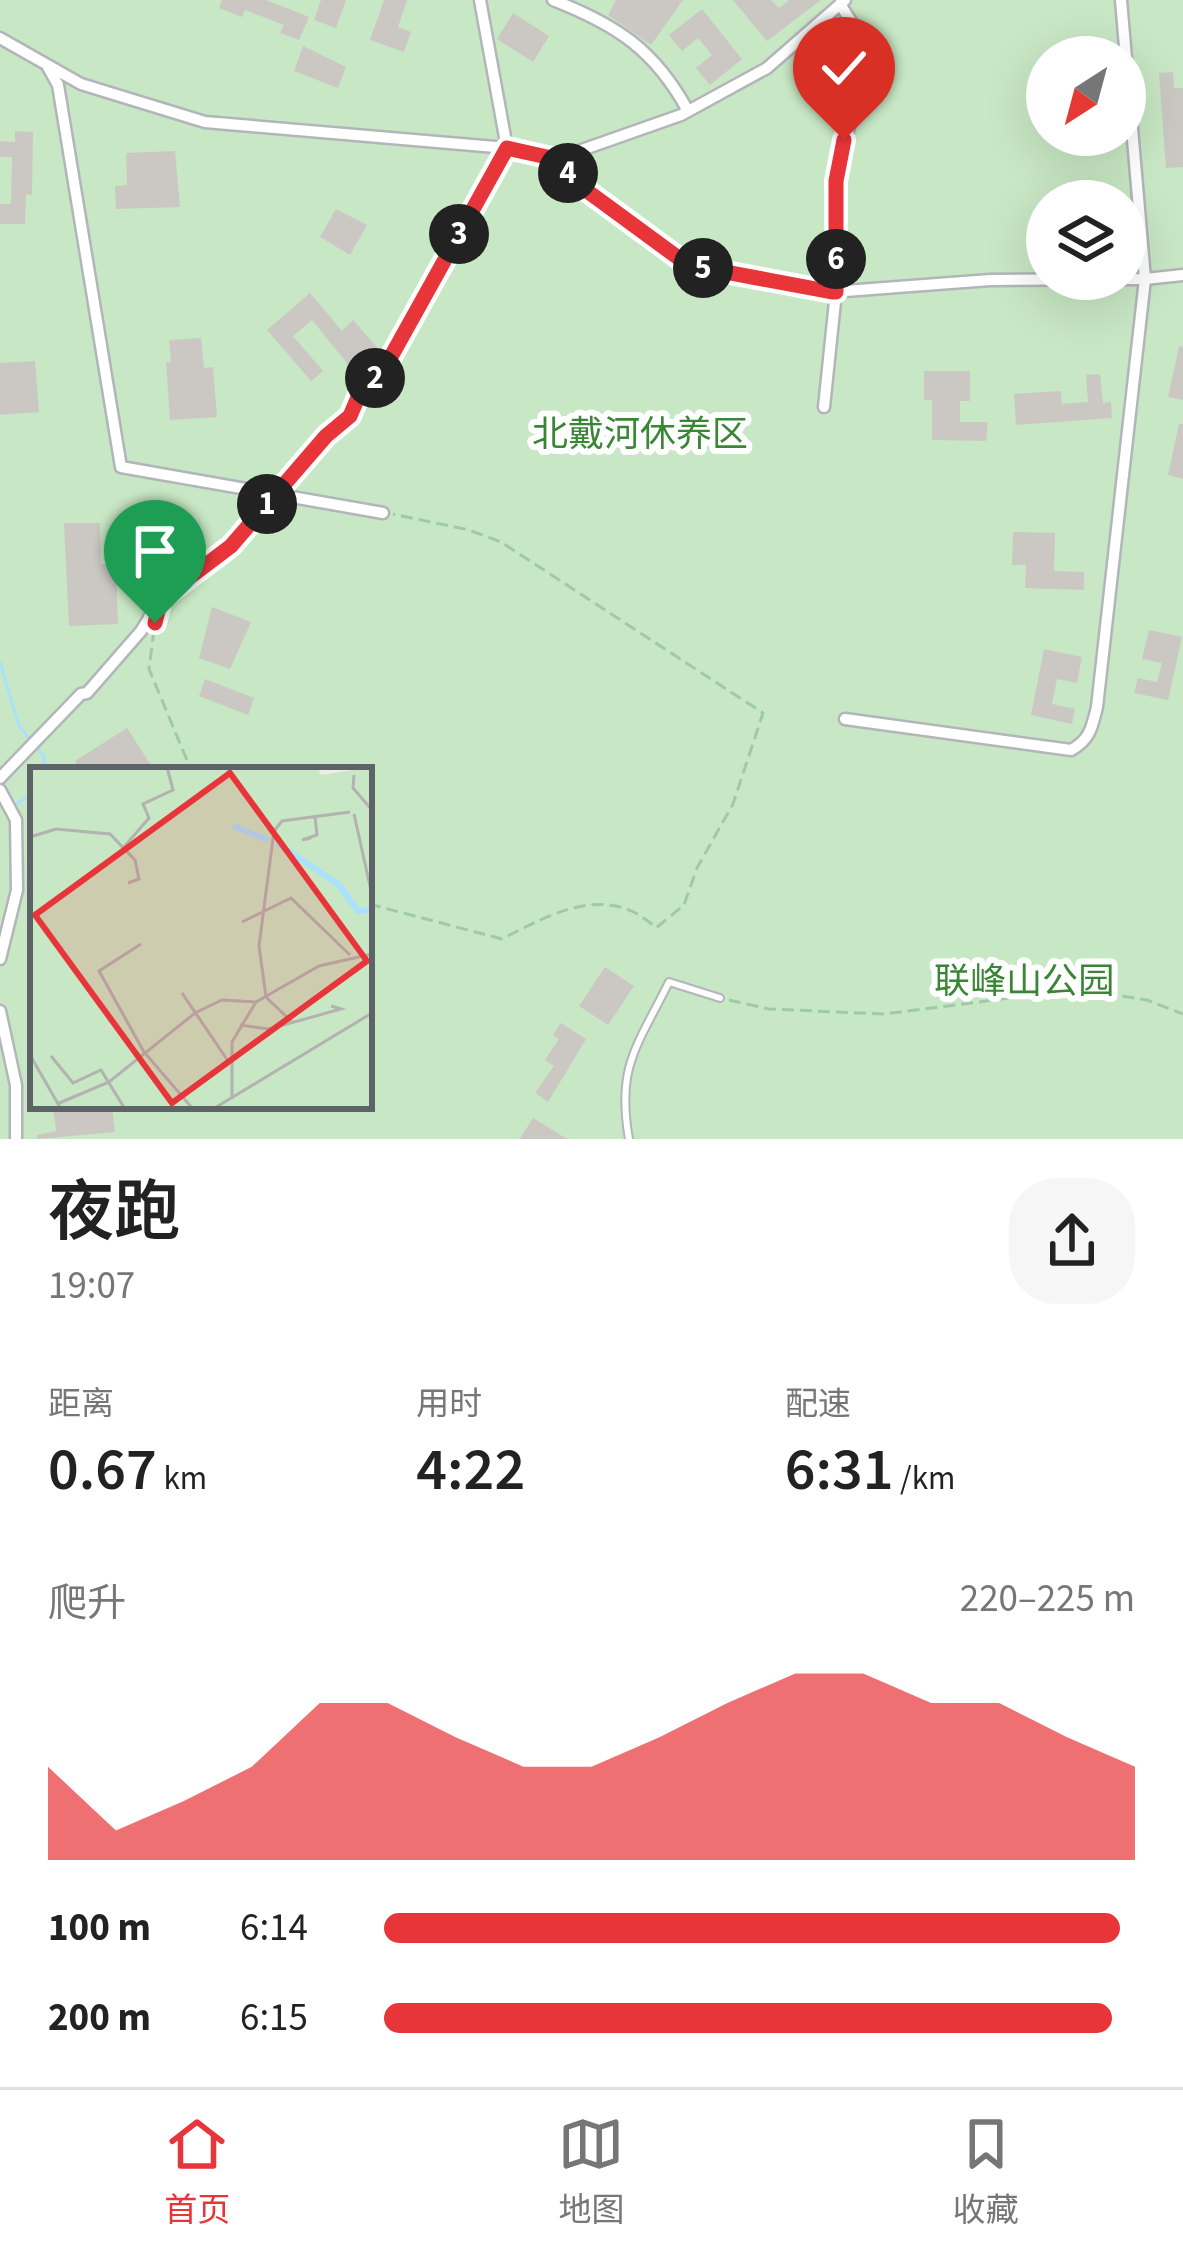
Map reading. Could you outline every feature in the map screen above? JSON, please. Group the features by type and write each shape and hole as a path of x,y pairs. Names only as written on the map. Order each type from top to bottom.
{"street":[{"path":"0,778 87,693 141,631 161,599 231,546 326,436 350,416 362,388 383,371 507,148 479,0"},
{"path":"553,0 637,43 668,76 688,111"},
{"path":"1121,0 1136,180"},
{"path":"0,38 81,84 205,122 507,148 556,159 688,111 767,68 843,2 868,48 836,181 836,292 824,407"},
{"path":"46,64 58,85 121,467 383,513"},
{"path":"556,159 579,185 688,265 836,292 1026,280"},
{"path":"1146,280 1183,275"},
{"path":"845,718 1071,749 1085,742 1097,707 1143,300"},
{"path":"0,959 17,890 16,820 1,792"},
{"path":"0,1011 16,1085 16,1139"}],"lane":[{"path":"629,1139 623,1106 626,1070 669,982 720,998"}],"path":[{"path":"372,905 502,939 560,909 596,904 638,910 656,928 684,905 733,804 763,712 501,542 427,519 383,513"},
{"path":"155,623 149,669 190,767"},
{"path":"720,998 769,1009 884,1014 1049,993 1116,995 1147,1000 1183,1014"}],"green space":[{"name":"北戴河休养区","path":"0,0 1183,0 1183,1139 0,1139"}],"building":[{"path":"222,0 266,0 309,17 299,40 280,33 284,25 245,10 242,17 219,8"},
{"path":"321,0 346,0 336,28 314,20"},
{"path":"384,0 407,0 398,27 411,32 404,52 370,40"},
{"path":"616,0 683,0 651,45 608,15"},
{"path":"733,0 771,0 779,8 789,0 821,0 767,41"},
{"path":"702,9 742,59 710,85 696,68 712,55 698,38 682,51 669,35"},
{"path":"513,13 549,36 533,62 497,39"},
{"path":"303,46 346,67 338,88 294,71"},
{"path":"1173,72 1174,88 1183,88 1183,167 1166,168 1159,73"},
{"path":"15,131 33,132 32,195 26,194 25,224 0,224 0,204 11,204 12,157 0,157 0,141 15,142"},
{"path":"175,151 180,207 116,209 115,186 127,185 126,153"},
{"path":"336,209 367,225 350,255 320,237"},
{"path":"310,293 342,331 353,320 382,353 359,378 312,320 293,336 323,371 311,381 267,330"},
{"path":"201,338 204,368 213,367 217,417 170,420 169,340"},
{"path":"1179,346 1183,347 1183,400 1168,397"},
{"path":"35,361 39,412 0,415 0,363"},
{"path":"924,371 970,371 970,401 960,401 960,422 988,422 986,441 932,440 932,400 924,400"},
{"path":"1100,374 1103,403 1111,402 1112,418 1016,425 1014,394 1061,391 1062,404 1088,402 1086,375"},
{"path":"1179,424 1183,424 1183,479 1168,475"},
{"path":"64,523 100,523 101,564 116,564 118,624 69,626"},
{"path":"1013,532 1055,533 1054,571 1084,572 1084,590 1025,588 1026,565 1012,565"},
{"path":"212,607 251,622 230,669 199,658"},
{"path":"1149,630 1182,637 1168,700 1134,693 1138,678 1157,682 1162,663 1142,659"},
{"path":"1044,649 1082,657 1077,683 1057,679 1052,704 1075,709 1072,724 1031,715"},
{"path":"205,679 254,698 248,715 199,696"},
{"path":"127,728 152,767 79,767 75,761"},
{"path":"605,967 634,986 608,1025 579,1006"},
{"path":"561,1023 586,1039 548,1102 535,1093 554,1066 545,1060 559,1039 553,1035"},
{"path":"53,1109 112,1109 115,1132 37,1139 37,1135 56,1131"},
{"path":"533,1118 567,1139 520,1139"}],"waterway":[{"path":"0,662 19,726 44,756 45,767"},
{"path":"14,805 30,796"}],"route":[{"path":"155,623 161,599 231,546 326,436 350,416 362,388 383,371 507,148 556,159 579,185 688,265 836,292 836,181 844,140"}],"park label":[{"name":"联峰山公园","path":"1024,980"}]}
